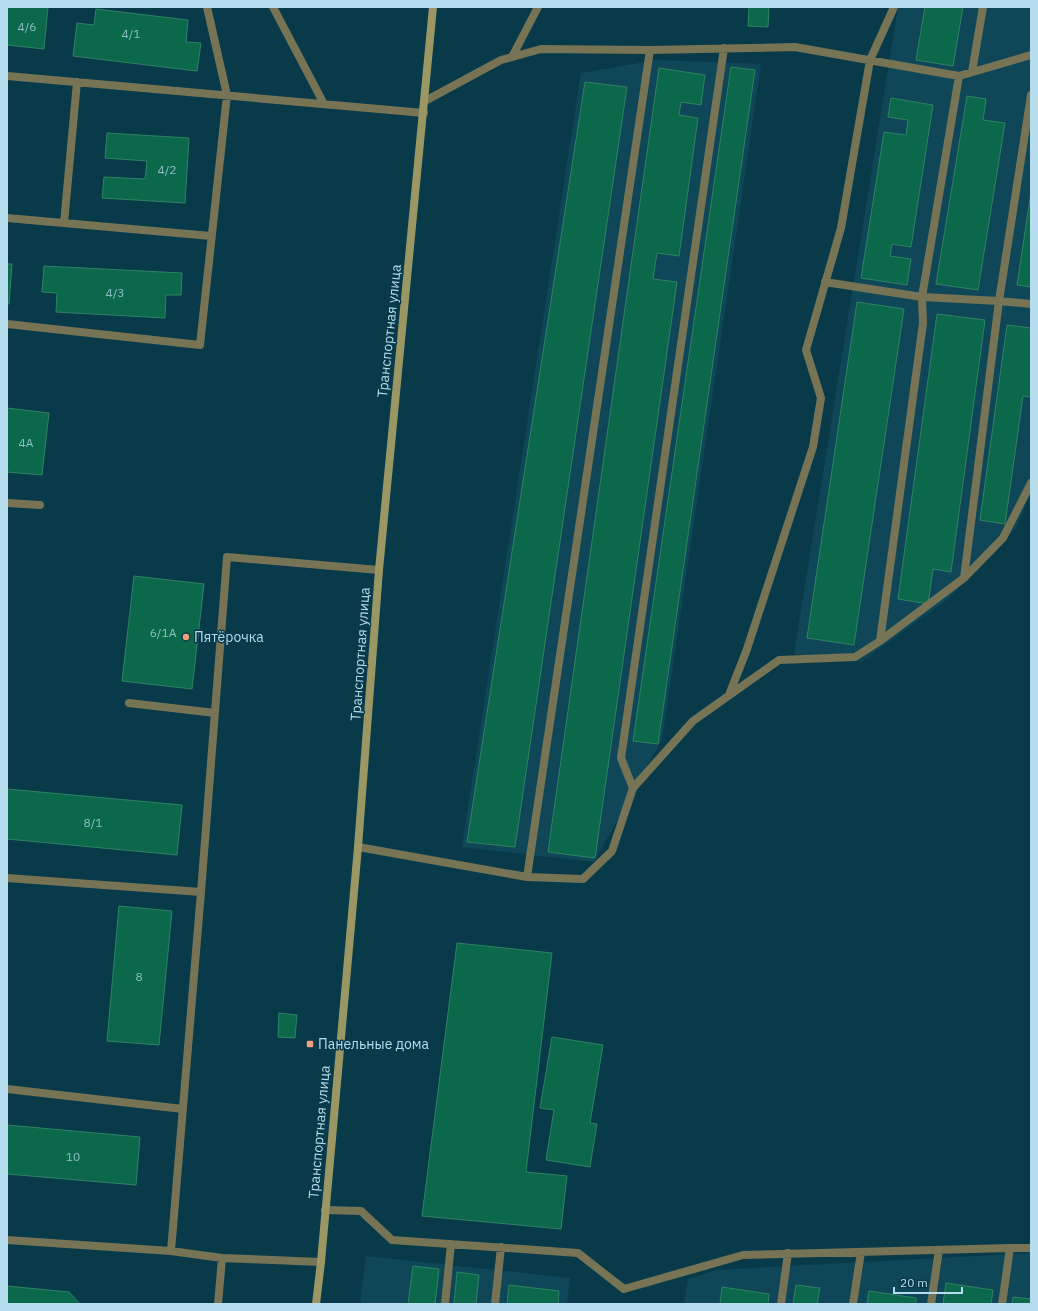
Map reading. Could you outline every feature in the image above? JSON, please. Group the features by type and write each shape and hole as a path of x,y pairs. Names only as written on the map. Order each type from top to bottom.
{"main road":[{"name":"Транспортная улица","path":"316,1304 358,847 379,570 433,7"}],"lane":[{"path":"7,324 200,345 226,96 207,7"},
{"path":"273,7 324,104"},
{"path":"512,57 538,7"},
{"path":"729,695 746,649 812,447 821,398 806,350 841,228 870,60 894,7"},
{"path":"972,72 983,7"},
{"path":"425,101 501,60 541,49 650,50 795,47 959,76 1031,55"},
{"path":"633,788 621,758 724,48"},
{"path":"527,877 650,50"},
{"path":"7,76 424,113"},
{"path":"880,641 923,323 922,297 959,76"},
{"path":"64,223 77,82"},
{"path":"964,578 1000,301 1031,95"},
{"path":"7,218 212,236"},
{"path":"825,282 922,297 1031,304"},
{"path":"358,847 527,877 583,878 612,851 633,788 693,720 779,660 855,657 880,641 964,578 1003,538 1031,482"},
{"path":"7,503 40,506"},
{"path":"171,1251 227,557 379,570"},
{"path":"129,703 215,713"},
{"path":"7,878 201,892"},
{"path":"7,1089 182,1109"},
{"path":"325,1210 361,1211 392,1240 578,1253 624,1289 743,1254 1031,1248"},
{"path":"7,1240 171,1251 222,1258 321,1262"},
{"path":"445,1304 451,1244"},
{"path":"495,1304 501,1248"},
{"path":"1002,1304 1010,1248"},
{"path":"931,1304 939,1250"},
{"path":"853,1304 861,1252"},
{"path":"781,1304 788,1253"},
{"path":"218,1304 222,1258"}],"shaded area":[{"path":"898,7 1031,7 1031,492 1016,528 948,599 861,662 794,654"},
{"path":"657,60 761,64 662,740 594,862 462,847 581,73"},
{"path":"1031,1253 1031,1304 684,1304 688,1279 717,1270"},
{"path":"366,1256 570,1278 567,1304 360,1304"}],"building":[{"path":"7,7 48,7 44,49 7,45"},
{"path":"749,7 769,7 768,27 748,26"},
{"path":"925,7 963,7 953,66 916,60"},
{"path":"96,9 188,20 186,42 201,43 197,71 73,56 77,23 94,25"},
{"path":"731,67 755,70 658,744 633,741"},
{"path":"659,68 705,75 701,105 681,102 679,115 698,118 679,256 657,253 653,279 677,282 595,858 548,852"},
{"path":"585,82 627,87 515,847 467,842"},
{"path":"967,96 986,99 983,120 1005,123 978,290 936,284"},
{"path":"891,98 933,105 911,247 892,244 890,256 911,259 907,285 861,278 884,132 906,135 908,120 888,117"},
{"path":"107,133 189,138 185,203 102,198 104,177 145,179 147,161 105,158"},
{"path":"1031,192 1031,287 1017,285"},
{"path":"7,264 12,264 9,304 7,304"},
{"path":"44,266 182,273 181,295 166,295 165,318 56,312 57,293 42,292"},
{"path":"857,302 904,309 854,645 807,638"},
{"path":"937,314 985,320 951,572 933,569 928,604 898,599"},
{"path":"1007,325 1031,328 1031,397 1023,396 1005,524 980,520"},
{"path":"7,408 49,413 42,475 7,472"},
{"path":"134,576 204,584 192,689 122,681"},
{"path":"7,789 182,805 177,855 7,839"},
{"path":"119,906 172,911 159,1045 107,1041"},
{"path":"457,943 552,953 526,1172 567,1176 561,1229 422,1216"},
{"path":"279,1013 297,1015 295,1038 278,1037"},
{"path":"552,1037 603,1045 590,1123 597,1124 590,1167 546,1160 554,1110 540,1108"},
{"path":"7,1125 140,1137 136,1185 7,1174"},
{"path":"413,1266 439,1269 435,1304 408,1304"},
{"path":"457,1272 479,1275 476,1304 454,1304"},
{"path":"946,1283 993,1290 991,1304 943,1304"},
{"path":"509,1285 559,1291 558,1304 507,1304"},
{"path":"796,1285 820,1288 817,1304 793,1304"},
{"path":"7,1286 69,1292 80,1304 7,1304"},
{"path":"722,1287 769,1294 768,1304 720,1304"},
{"path":"869,1291 916,1298 916,1304 867,1304"},
{"path":"1013,1297 1031,1299 1031,1304 1012,1304"}],"place":[{"name":"Пятёрочка","path":"186,637"},
{"name":"Панельные дома","path":"310,1044"}]}
